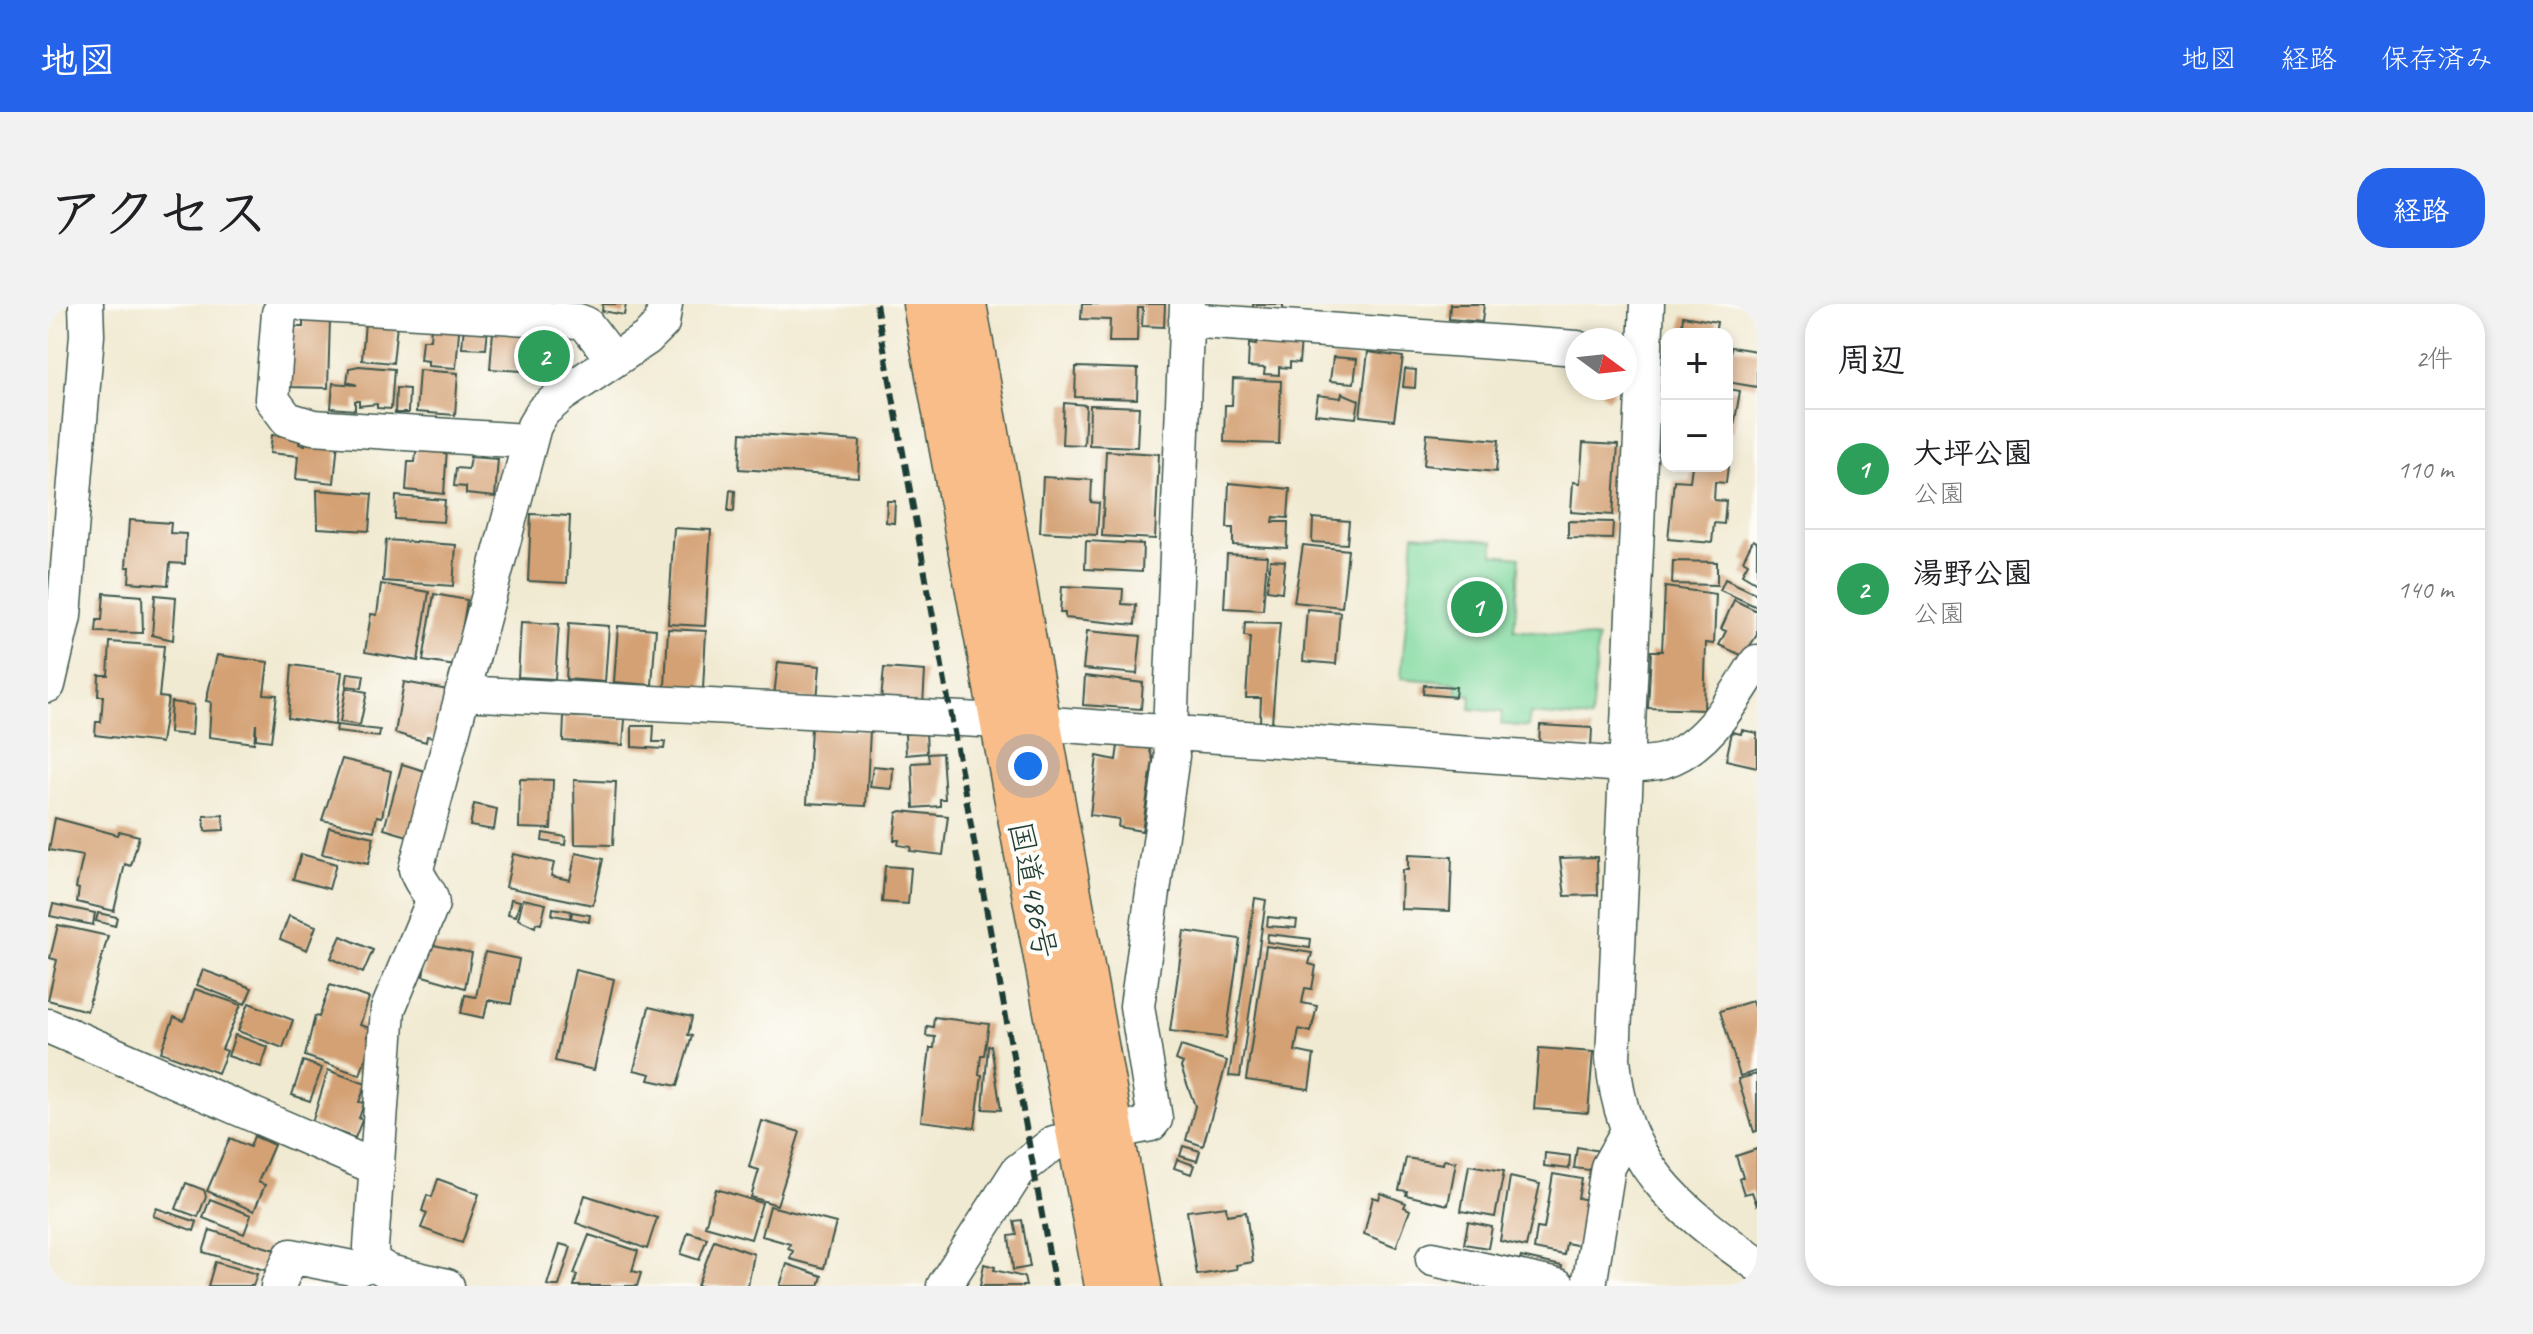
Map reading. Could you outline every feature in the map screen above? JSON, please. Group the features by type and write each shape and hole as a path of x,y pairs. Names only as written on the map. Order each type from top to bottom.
{"highway":[{"name":"国道486号","path":"925,304 1018,722 1096,1133 1139,1286"},
{"name":"国道486号","path":"964,304 1018,722"},
{"name":"国道486号","path":"1096,1133 1107,1286"}],"street":[{"path":"48,685 64,616 87,335 86,304"},
{"path":"288,304 279,313 272,399 287,419 313,427 527,441"},
{"path":"304,304 578,321 586,324 613,359"},
{"path":"372,1262 388,1009 432,904 431,894 418,879 416,869 527,441 543,411 647,338 662,323 665,304"},
{"path":"1637,342 1647,304"},
{"path":"944,1286 1018,1171 1054,1143 1151,1124 1156,1110 1137,1006 1172,756 1170,732 1186,312 1565,347"},
{"path":"1633,400 1625,765 1613,1058 1616,1098 1627,1133 1648,1169 1690,1213 1757,1264"},
{"path":"462,693 1018,722 1625,765 1664,761 1688,747 1719,721 1757,662"},
{"path":"48,1026 377,1168"},
{"path":"1589,1286 1608,1167 1627,1133"},
{"path":"278,1286 291,1256 357,1269 372,1262"},
{"path":"1433,1259 1558,1286"},
{"path":"372,1262 389,1272 447,1286"}],"green space":[{"path":"1414,534 1494,541 1493,554 1520,557 1514,630 1598,639 1591,719 1530,714 1528,727 1501,724 1502,712 1470,709 1471,695 1457,694 1457,683 1401,678"}],"building":[{"path":"603,304 626,304 624,315 602,311"},
{"path":"1082,304 1165,304 1164,327 1142,326 1143,308 1138,308 1137,342 1109,342 1110,320 1081,319"},
{"path":"1253,304 1283,304 1283,312 1253,311"},
{"path":"1450,304 1484,304 1482,322 1449,319"},
{"path":"1683,316 1717,322 1716,328 1682,328"},
{"path":"303,317 330,318 328,388 290,387 292,327 303,327"},
{"path":"365,321 397,324 393,363 362,360"},
{"path":"464,325 488,327 486,349 462,348"},
{"path":"431,326 459,331 456,368 428,366 428,361 420,360 422,340 430,340"},
{"path":"493,331 525,333 522,371 490,369"},
{"path":"1257,337 1301,340 1299,363 1290,362 1290,368 1279,367 1279,375 1264,374 1265,368 1248,367 1249,344 1256,345"},
{"path":"1733,347 1757,351 1757,387 1733,383"},
{"path":"1368,352 1403,357 1394,420 1360,416"},
{"path":"1333,357 1357,359 1354,383 1330,381"},
{"path":"1076,367 1138,369 1137,399 1075,397"},
{"path":"349,368 394,369 391,409 377,408 377,404 359,406 359,401 355,401 355,410 331,408 333,383 357,385 347,382"},
{"path":"1405,369 1416,370 1415,388 1403,387"},
{"path":"419,370 458,373 455,415 416,412"},
{"path":"1233,379 1281,381 1279,444 1224,442 1225,405 1232,405"},
{"path":"396,388 409,389 408,413 395,413"},
{"path":"1733,390 1740,391 1733,432"},
{"path":"1342,393 1359,400 1356,418 1315,414 1318,395 1341,398"},
{"path":"1064,403 1086,405 1084,445 1062,444"},
{"path":"1090,405 1139,407 1137,447 1089,445"},
{"path":"741,433 860,441 858,477 739,469"},
{"path":"1427,434 1499,440 1496,472 1424,465"},
{"path":"272,435 300,437 299,444 305,445 306,438 338,441 334,483 296,479 298,456 270,453"},
{"path":"1583,443 1618,445 1613,515 1571,512 1573,482 1580,483"},
{"path":"417,446 447,448 444,494 406,490 408,462 415,462"},
{"path":"1106,451 1159,454 1155,539 1102,536"},
{"path":"470,457 498,459 495,497 466,494 466,487 454,486 456,468 468,469"},
{"path":"1691,472 1727,472 1726,483 1715,482 1714,500 1726,501 1724,524 1714,523 1712,543 1668,539 1674,480 1690,481"},
{"path":"1043,477 1092,480 1091,502 1099,503 1097,535 1040,532"},
{"path":"1229,483 1290,489 1288,518 1274,517 1273,522 1288,522 1287,548 1233,545 1233,528 1227,528"},
{"path":"317,490 372,494 369,531 318,528"},
{"path":"730,490 735,491 734,511 728,511"},
{"path":"396,496 445,500 443,522 395,519"},
{"path":"887,501 895,501 894,523 886,522"},
{"path":"531,514 570,516 567,583 528,581"},
{"path":"1313,518 1349,521 1347,544 1312,542"},
{"path":"129,520 171,523 170,533 186,534 185,564 170,563 168,585 129,582 130,567 126,567"},
{"path":"1568,521 1613,522 1612,539 1568,538"},
{"path":"674,528 711,530 705,626 668,624"},
{"path":"386,540 456,545 453,586 383,581"},
{"path":"1753,540 1757,542 1757,583 1742,574 1748,563 1743,560"},
{"path":"1086,541 1143,544 1142,572 1085,569"},
{"path":"1303,545 1348,550 1342,607 1294,602"},
{"path":"1227,554 1267,556 1263,610 1224,608"},
{"path":"1270,560 1285,561 1282,592 1267,590"},
{"path":"1673,561 1717,562 1717,585 1672,584"},
{"path":"1725,579 1757,594 1757,607 1720,590"},
{"path":"381,584 429,592 418,661 365,652 371,614 377,615"},
{"path":"1062,586 1123,589 1122,604 1136,605 1135,625 1065,618 1065,613 1060,613"},
{"path":"1665,587 1716,594 1714,644 1706,643 1704,710 1648,708 1651,651 1662,651"},
{"path":"104,593 142,596 143,633 96,632 97,620 102,620"},
{"path":"434,594 467,600 456,666 423,661"},
{"path":"155,595 176,597 173,640 152,635"},
{"path":"1734,600 1757,611 1757,635 1743,656 1719,645 1726,631 1721,629"},
{"path":"1307,609 1340,612 1336,664 1303,661"},
{"path":"521,622 559,624 555,679 518,677"},
{"path":"1245,622 1280,623 1272,722 1260,722 1261,698 1246,698 1250,637 1244,636"},
{"path":"569,623 609,626 605,682 566,679"},
{"path":"618,626 656,629 652,685 614,682"},
{"path":"668,629 706,631 703,689 665,687"},
{"path":"1087,631 1141,636 1137,674 1083,669"},
{"path":"110,642 164,646 159,697 168,698 161,743 95,735 96,722 101,722 103,696 98,696 99,675 108,675"},
{"path":"217,655 268,662 264,694 277,695 271,741 256,739 256,724 254,743 209,737 211,702 206,701"},
{"path":"778,662 820,666 817,700 774,696"},
{"path":"292,665 342,672 335,725 288,718"},
{"path":"884,668 925,671 923,705 881,701"},
{"path":"348,673 364,675 362,688 346,686"},
{"path":"1085,676 1143,683 1141,709 1083,705"},
{"path":"404,682 448,690 435,737 427,736 426,742 395,733"},
{"path":"1424,685 1456,687 1455,697 1423,694"},
{"path":"346,688 367,692 360,725 340,722"},
{"path":"171,702 194,705 192,735 169,733"},
{"path":"564,716 625,719 623,745 563,741"},
{"path":"337,725 380,730 379,737 336,732"},
{"path":"1540,725 1592,728 1591,747 1539,744"},
{"path":"632,726 654,726 653,742 665,742 664,749 632,747"},
{"path":"811,727 870,731 866,806 807,803"},
{"path":"1742,730 1757,733 1757,767 1726,760 1732,732 1741,734"},
{"path":"926,732 927,753 906,755 905,734"},
{"path":"1132,740 1148,745 1153,760 1142,831 1118,827 1119,819 1090,815 1097,756 1116,760 1118,746"},
{"path":"942,753 945,799 940,799 940,806 914,808 912,763 929,762 928,754"},
{"path":"342,759 391,771 382,817 377,816 374,831 322,820"},
{"path":"402,764 428,772 411,837 384,829"},
{"path":"873,766 893,768 892,789 870,787"},
{"path":"520,779 553,780 551,829 519,828"},
{"path":"574,780 616,782 613,845 575,844"},
{"path":"474,804 497,809 494,830 470,826"},
{"path":"897,813 948,816 943,855 910,851 911,847 898,845 899,840 894,840"},
{"path":"223,815 224,830 205,831 204,816"},
{"path":"55,818 118,835 119,831 139,836 131,866 125,864 114,911 77,902 79,889 76,888 83,856 49,850"},
{"path":"329,827 374,837 368,864 322,854"},
{"path":"543,833 566,837 565,845 542,841"},
{"path":"576,853 603,859 593,905 506,887 513,854 554,863 551,876 570,880"},
{"path":"301,854 336,864 329,889 293,879"},
{"path":"1408,855 1452,857 1450,911 1401,909 1402,870 1408,870"},
{"path":"1597,857 1598,895 1565,896 1560,858"},
{"path":"885,866 911,868 908,904 882,902"},
{"path":"1255,898 1266,900 1240,1077 1229,1076"},
{"path":"511,899 520,901 516,916 508,914"},
{"path":"523,899 546,904 541,924 536,923 535,927 518,919"},
{"path":"53,904 95,913 93,925 50,916"},
{"path":"553,908 571,911 570,918 552,915"},
{"path":"572,912 590,915 589,922 571,918"},
{"path":"98,913 117,917 115,926 96,921"},
{"path":"289,916 316,926 307,950 280,939"},
{"path":"1268,917 1297,920 1296,928 1267,926"},
{"path":"58,925 108,936 87,1011 48,1000 57,960 50,958"},
{"path":"1184,931 1240,939 1226,1038 1170,1031"},
{"path":"1268,934 1311,939 1310,948 1267,942"},
{"path":"341,936 373,950 363,973 331,958"},
{"path":"429,944 472,953 465,988 423,976"},
{"path":"1266,946 1312,953 1309,964 1316,966 1312,989 1305,988 1302,1003 1317,1006 1311,1032 1299,1029 1295,1051 1314,1055 1309,1089 1246,1080"},
{"path":"485,952 519,959 511,1004 488,1000 484,1018 461,1013 465,995 476,997"},
{"path":"203,970 252,988 245,1004 197,985"},
{"path":"575,970 614,979 594,1070 555,1061"},
{"path":"330,985 369,998 360,1025 370,1028 367,1037 372,1039 360,1075 305,1056 315,1016 319,1017"},
{"path":"195,989 241,1005 222,1049 227,1051 218,1073 161,1052 174,1017 184,1021"},
{"path":"1752,1001 1757,1016 1757,1071 1740,1076 1720,1011"},
{"path":"249,1003 293,1020 283,1048 238,1031"},
{"path":"649,1007 692,1017 688,1035 692,1036 677,1086 649,1080 651,1074 634,1070"},
{"path":"934,1017 989,1024 984,1055 981,1055 979,1075 982,1075 975,1128 921,1121 930,1048 934,1048 935,1037 926,1036 927,1026 933,1027"},
{"path":"235,1035 268,1047 261,1067 228,1056"},
{"path":"991,1045 1001,1110 983,1109 988,1046"},
{"path":"1181,1046 1227,1061 1203,1146 1186,1140 1195,1106 1181,1067 1183,1063 1176,1060"},
{"path":"1539,1048 1593,1052 1588,1113 1534,1109"},
{"path":"303,1061 322,1068 310,1101 292,1095"},
{"path":"328,1070 366,1084 359,1102 364,1103 359,1118 362,1120 355,1138 312,1123"},
{"path":"1757,1074 1757,1131 1754,1132 1738,1079"},
{"path":"762,1121 800,1132 777,1205 751,1197 759,1170 749,1167"},
{"path":"254,1136 274,1145 258,1182 265,1185 254,1211 207,1191 230,1138 250,1147"},
{"path":"1183,1146 1200,1151 1197,1161 1180,1156"},
{"path":"1577,1147 1600,1151 1596,1171 1574,1168"},
{"path":"1757,1149 1757,1206 1752,1192 1744,1194 1739,1179 1743,1177 1736,1156"},
{"path":"1545,1153 1570,1156 1569,1169 1544,1166"},
{"path":"1406,1158 1443,1164 1444,1160 1456,1162 1448,1205 1406,1195 1407,1191 1399,1190"},
{"path":"1177,1159 1194,1165 1191,1174 1174,1168"},
{"path":"1469,1165 1504,1171 1495,1217 1461,1211"},
{"path":"1553,1174 1582,1179 1578,1198 1589,1200 1581,1246 1566,1243 1564,1255 1534,1249 1537,1228 1544,1229"},
{"path":"1510,1177 1540,1184 1526,1247 1500,1241"},
{"path":"438,1179 479,1194 462,1243 421,1228 427,1213 422,1211 427,1195 432,1197"},
{"path":"186,1183 204,1190 206,1196 198,1217 176,1209"},
{"path":"716,1189 762,1203 751,1239 705,1226"},
{"path":"1381,1193 1406,1203 1404,1207 1410,1210 1396,1247 1364,1234 1373,1197 1379,1199"},
{"path":"585,1195 657,1218 647,1249 576,1223"},
{"path":"210,1199 251,1215 244,1234 203,1218"},
{"path":"770,1206 836,1223 824,1268 790,1259 793,1251 788,1249 790,1244 762,1236"},
{"path":"1226,1206 1227,1215 1246,1212 1253,1262 1236,1265 1237,1269 1197,1275 1187,1211"},
{"path":"156,1208 197,1222 194,1231 153,1216"},
{"path":"1022,1220 1030,1267 1013,1270 1009,1236 1017,1235 1014,1221"},
{"path":"1468,1222 1492,1227 1488,1248 1464,1244"},
{"path":"210,1230 278,1251 271,1272 203,1252"},
{"path":"688,1232 707,1238 699,1260 681,1254"},
{"path":"589,1235 638,1251 632,1271 641,1273 637,1286 574,1286 577,1275 574,1274"},
{"path":"714,1240 754,1254 748,1286 697,1286"},
{"path":"560,1244 571,1247 559,1286 547,1285"},
{"path":"1521,1257 1562,1266 1560,1278 1518,1269"},
{"path":"215,1262 257,1274 253,1286 208,1286"},
{"path":"787,1264 822,1276 819,1286 780,1286"},
{"path":"984,1264 995,1267 994,1270 1024,1277 1026,1286 980,1286"}],"railway":[{"path":"876,304 1055,1286"}],"place":[{"name":"湯野公園","path":"544,356"},
{"name":"大坪公園","path":"1477,607"}]}
